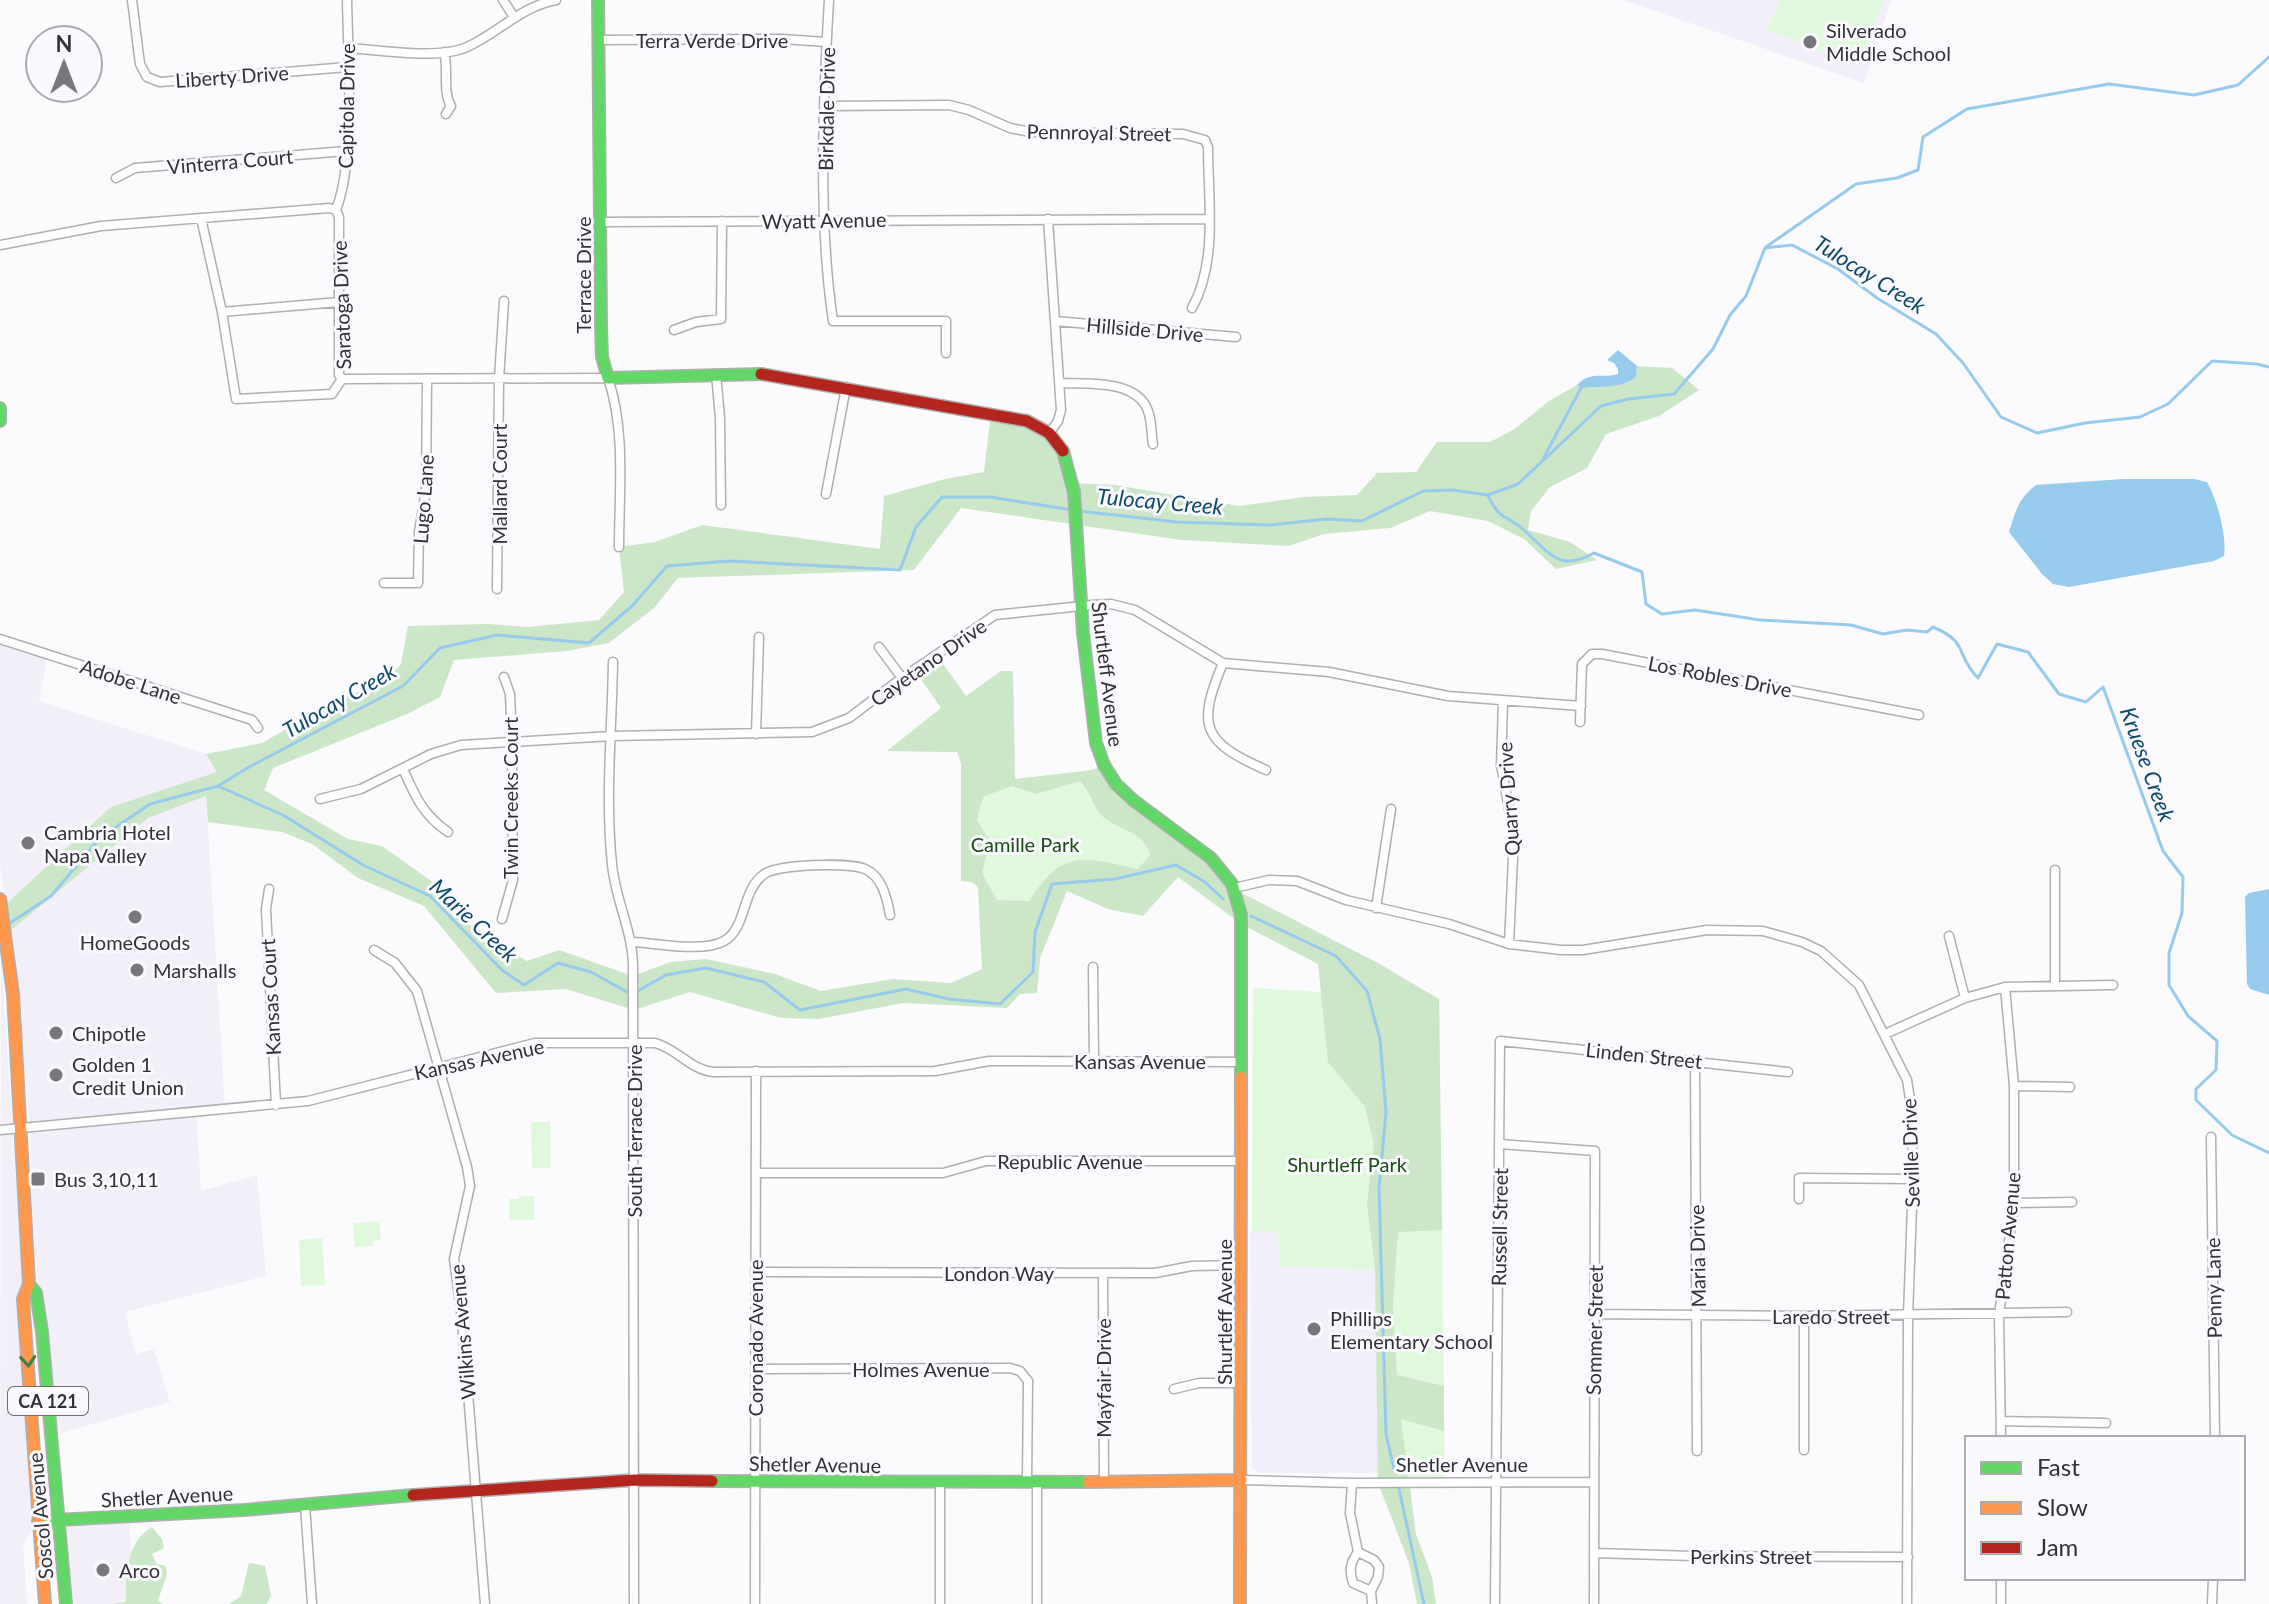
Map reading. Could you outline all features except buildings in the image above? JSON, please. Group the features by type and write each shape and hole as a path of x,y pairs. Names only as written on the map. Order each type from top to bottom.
{"street":[{"name":"Liberty Drive","path":"132,0 140,64 147,77 160,82 348,67"},
{"name":"Capitola Drive","path":"336,210 344,189 346,151 347,0"},
{"path":"503,0 514,17"},
{"path":"348,48 444,52 466,47 514,17 556,0"},
{"name":"Terrace Drive","path":"598,0 602,357 613,395 619,445 619,547"},
{"name":"Birkdale Drive","path":"829,0 825,219 826,275 833,321 946,321 946,353"},
{"name":"Terra Verde Drive","path":"599,40 782,39 826,42"},
{"path":"444,52 447,98 451,106 446,114"},
{"name":"Pennroyal Street","path":"825,106 949,105 1010,128 1030,132 1197,136 1205,140 1208,147 1205,271 1192,308"},
{"name":"Vinterra Court","path":"116,178 135,168 346,151"},
{"path":"0,245 101,226 329,208 336,210"},
{"name":"Saratoga Drive","path":"336,210 339,217 339,375 342,379 608,378"},
{"path":"201,218 222,312 236,399 332,394 342,379"},
{"path":"608,378 774,374 1027,421 1050,432 1061,410 1048,219"},
{"name":"Wyatt Avenue","path":"600,222 1208,219"},
{"path":"674,330 696,322 721,319 722,221"},
{"name":"Mallard Court","path":"497,589 499,379 504,301"},
{"path":"222,312 339,302"},
{"name":"Hillside Drive","path":"1055,321 1236,337"},
{"path":"716,374 721,505"},
{"name":"Lugo Lane","path":"384,583 418,583 419,532 426,490 427,380"},
{"path":"1060,383 1104,384 1128,391 1148,409 1153,444"},
{"path":"826,494 846,387"},
{"path":"0,408 0,421"},
{"name":"Shurtleff Avenue","path":"1050,432 1063,453 1072,483 1080,606 1097,746 1103,766 1134,801 1228,876 1234,888 1242,930 1240,1604"},
{"name":"Cayetano Drive","path":"320,799 361,789 431,754 461,745 612,736 794,734 826,727 849,718 995,615 1080,606 1111,604 1135,610 1223,663 1329,672 1430,694 1581,706"},
{"path":"756,734 759,637"},
{"name":"Adobe Lane","path":"0,639 252,720 258,728"},
{"path":"879,647 902,678"},
{"name":"Los Robles Drive","path":"1580,722 1582,664 1592,654 1685,668 1919,715"},
{"name":"South Terrace Drive","path":"613,662 610,842 616,892 633,942 634,1604"},
{"path":"1223,663 1206,709 1209,729 1219,744 1237,757 1266,770"},
{"name":"Twin Creeks Court","path":"502,919 513,880 510,694 504,677"},
{"name":"Quarry Drive","path":"1503,702 1501,765 1514,836 1509,944"},
{"path":"403,769 420,808 448,832"},
{"path":"1376,908 1391,809"},
{"path":"633,942 694,946 726,941 737,930 748,895 761,876 767,871 792,866 864,868 878,878 890,915"},
{"path":"2055,870 2055,985"},
{"name":"Seville Drive","path":"1234,888 1269,880 1297,881 1376,908 1449,924 1509,944 1549,949 1583,950 1707,930 1763,931 1821,951 1859,985 1907,1080 1912,1112 1907,1604"},
{"name":"Kansas Court","path":"269,889 266,909 276,1105"},
{"name":"Soscol Avenue","path":"1,904 13,994 29,1284 23,1299 45,1604"},
{"path":"1949,936 1965,998"},
{"name":"Wilkins Avenue","path":"374,950 395,963 417,991 461,1140 470,1186 454,1259 462,1319 485,1604"},
{"path":"1093,967 1094,1061"},
{"path":"1885,1034 1965,998 2005,987 2113,985"},
{"name":"Patton Avenue","path":"2001,1436 1999,1315 2014,1203 2014,1086 2005,987"},
{"name":"Linden Street","path":"1500,1041 1788,1072"},
{"name":"Russell Street","path":"1495,1604 1500,1041"},
{"name":"Kansas Avenue","path":"0,1130 308,1101 535,1043 634,1042 669,1047 701,1071 935,1071 989,1061 1242,1062"},
{"name":"Maria Drive","path":"1695,1060 1697,1451"},
{"name":"Coronado Avenue","path":"755,1604 756,1071"},
{"path":"2014,1086 2070,1087"},
{"name":"Penny Lane","path":"2211,1137 2215,1436"},
{"name":"Sommer Street","path":"1500,1144 1595,1151 1594,1604"},
{"name":"Republic Avenue","path":"756,1173 943,1173 986,1161 1242,1161"},
{"path":"1799,1199 1799,1178 1913,1179"},
{"path":"2014,1203 2072,1202"},
{"name":"London Way","path":"755,1272 1155,1273 1192,1266 1242,1265"},
{"name":"Mayfair Drive","path":"1103,1273 1104,1482"},
{"name":"Soscol Avenue","path":"29,1284 36,1293 42,1332 66,1604"},
{"name":"Laredo Street","path":"1594,1314 1908,1316 2067,1312"},
{"path":"1804,1316 1804,1450"},
{"name":"Holmes Avenue","path":"755,1369 1010,1368 1020,1371 1028,1381 1032,1483"},
{"path":"1174,1389 1199,1383 1241,1383"},
{"path":"2001,1421 2106,1423"},
{"name":"Shetler Avenue","path":"38,1521 635,1480 1592,1482"},
{"path":"940,1483 940,1604"},
{"path":"1032,1483 1037,1604"},
{"path":"1352,1483 1350,1513 1358,1552 1352,1560 1350,1572 1353,1583 1371,1591"},
{"path":"305,1505 312,1604"},
{"path":"1358,1552 1374,1560 1379,1567 1371,1591 1372,1604"},
{"name":"Perkins Street","path":"1594,1553 1908,1557"},
{"path":"2001,1580 2001,1604"},
{"path":"2212,1604 2213,1580"}],"shaded area":[{"name":"Silverado Middle School","path":"1623,0 1891,0 1864,83"},
{"path":"0,639 48,654 39,701 206,754 218,772 111,807 7,903 0,866"},
{"path":"206,796 225,1110 196,1113 201,1191 257,1175 266,1276 125,1312 136,1354 154,1349 170,1402 51,1436 32,1211 30,1128 11,930 148,818"},
{"path":"1,953 38,1521 23,1544 27,1604 0,1604"},
{"name":"Phillips Elementary School","path":"1250,1231 1278,1231 1279,1266 1375,1269 1387,1473 1260,1473 1252,1469"},
{"path":"129,1516 134,1604 66,1604 58,1520"}],"green space":[{"path":"1780,0 1884,0 1861,66 1767,30"},
{"path":"1637,366 1672,368 1699,390 1659,416 1606,434 1587,468 1550,487 1531,511 1528,530 1570,542 1597,560 1556,569 1524,539 1488,521 1430,511 1390,528 1324,534 1289,546 1182,540 961,508 914,570 678,578 654,608 609,643 567,651 454,660 440,697 407,714 273,768 264,790 348,839 382,846 444,890 474,930 527,961 559,950 633,976 670,962 706,959 775,974 821,991 893,979 951,983 982,969 978,887 972,882 961,881 961,763 957,752 887,751 941,708 914,669 936,654 966,696 1001,671 1013,671 1015,779 1103,766 1116,783 1203,853 1234,889 1378,963 1439,999 1442,1230 1398,1232 1393,1304 1397,1375 1444,1386 1444,1431 1401,1419 1416,1534 1432,1577 1436,1604 1417,1604 1409,1563 1378,1483 1375,1269 1367,1204 1374,1145 1365,1107 1328,1062 1318,964 1241,924 1178,877 1143,916 1108,909 1067,891 1040,958 1037,993 1020,994 1007,1008 903,1003 819,1019 781,1018 690,992 634,1010 566,989 496,993 424,906 358,878 312,844 282,832 208,822 206,796 148,818 11,930 7,903 111,807 217,772 206,754 262,743 333,702 384,682 401,664 408,626 488,624 528,627 599,620 624,592 619,547 655,542 702,525 880,549 884,496 984,472 991,414 1050,432 1073,483 1115,485 1239,506 1304,497 1357,495 1377,473 1416,472 1437,442 1490,442 1513,430 1549,401 1577,385 1599,387 1636,377","holes":["1080,781 1100,814 1142,840 1150,855 1138,869 1088,860 1064,864 1041,884 1029,901 997,900 982,873 990,841 977,820 983,797 1012,786 1036,794"]},
{"name":"Camille Park","path":"936,654 966,696 1001,671 1013,671 1015,779 1103,766 1116,783 1169,826 1148,873 1067,891 1040,958 1037,993 983,994 978,887 972,882 961,881 961,763 958,752 887,751 941,708 914,669"},
{"name":"Shurtleff Park","path":"1253,988 1439,999 1445,1482 1378,1483 1375,1270 1279,1266 1278,1231 1252,1231"},
{"path":"531,1122 550,1122 551,1168 532,1168"},
{"path":"519,1196 534,1196 534,1220 509,1220 509,1199 519,1199"},
{"path":"379,1221 381,1240 373,1241 373,1246 355,1247 353,1223"},
{"path":"322,1238 325,1285 301,1286 299,1240"},
{"path":"152,1527 162,1539 164,1548 152,1554 157,1564 166,1566 167,1575 158,1600 162,1604 113,1604 126,1602 127,1570 132,1550 143,1533"},
{"path":"249,1563 265,1566 271,1595 267,1604 229,1604 241,1596"}],"water":[{"path":"1618,350 1637,366 1636,377 1624,384 1610,386 1581,388 1577,385 1592,376 1618,374 1614,363 1607,360"},
{"path":"2123,479 2194,479 2207,482 2220,518 2224,556 2214,561 2069,587 2053,584 2009,532 2022,500 2036,485"},
{"path":"2269,889 2269,995 2250,989 2247,984 2245,897 2249,893"}],"waterway":[{"path":"1766,247 1856,184 1897,178 1918,170 1923,137 1967,109 2109,84 2194,95 2238,85 2269,57"},
{"name":"Tulocay Creek","path":"1079,511 1177,522 1270,525 1327,519 1362,521 1423,491 1453,490 1488,495 1518,484 1601,406 1628,399 1674,394 1713,349 1730,315 1746,296 1765,248 1792,245 1838,269 1877,298 1936,334 1963,363 2001,417 2037,433 2085,423 2140,417 2168,404 2212,361 2269,367"},
{"path":"1543,459 1581,388"},
{"name":"Kruese Creek","path":"1488,496 1501,514 1555,557 1571,561 1594,553 1642,572 1646,604 1662,614 1695,610 1760,620 1851,625 1883,634 1907,630 1927,632 1933,627 1952,638 1978,678 1997,644 2028,652 2059,694 2086,702 2103,687 2163,851 2183,877 2182,913 2169,953 2169,985 2188,1016 2217,1041 2216,1070 2196,1089 2196,1100 2232,1135 2269,1153"},
{"name":"Tulocay Creek","path":"7,925 51,896 100,838 150,804 218,786 403,686 440,648 497,635 589,643 633,605 667,566 729,561 900,570 916,527 942,497 990,497 1072,510"},
{"name":"Marie Creek","path":"218,786 283,815 363,865 430,896 502,970 524,985 558,963 591,972 629,993"},
{"name":"Marie Creek","path":"636,992 666,975 706,968 764,982 800,1010 906,989 949,999 1000,1004 1033,972 1035,932 1052,884 1115,879 1176,865 1205,882 1223,899"},
{"name":"Marie Creek","path":"1251,916 1336,956 1367,991 1380,1039 1386,1112 1379,1188 1386,1434 1394,1469"},
{"name":"Marie Creek","path":"1399,1489 1424,1604"}],"traffic: fast":[{"path":"598,0 601,327 602,357 608,378 761,374"},
{"path":"0,408 0,421"},
{"path":"1063,451 1074,492 1083,633 1096,743 1104,765 1116,784 1211,858 1232,884 1241,915 1241,1077"},
{"path":"29,1284 36,1293 42,1332 66,1604"},
{"path":"712,1481 1088,1482"},
{"path":"38,1521 244,1510 413,1495"}],"traffic: slow":[{"path":"0,899 13,994 29,1284 23,1299 45,1604"},
{"path":"1240,1604 1241,1077"},
{"path":"1088,1482 1241,1480"}],"traffic: jam":[{"path":"761,374 1027,421 1049,433 1063,451"},
{"path":"413,1495 635,1480 712,1481"}],"place":[{"name":"Silverado Middle School","path":"1810,42"},
{"name":"Cambria Hotel Napa Valley","path":"28,843"},
{"name":"HomeGoods","path":"135,917"},
{"name":"Marshalls","path":"137,970"},
{"name":"Chipotle","path":"56,1033"},
{"name":"Golden 1 Credit Union","path":"56,1075"},
{"name":"Bus 3,10,11","path":"38,1179"},
{"name":"Phillips Elementary School","path":"1314,1329"},
{"name":"Arco","path":"103,1570"}]}
